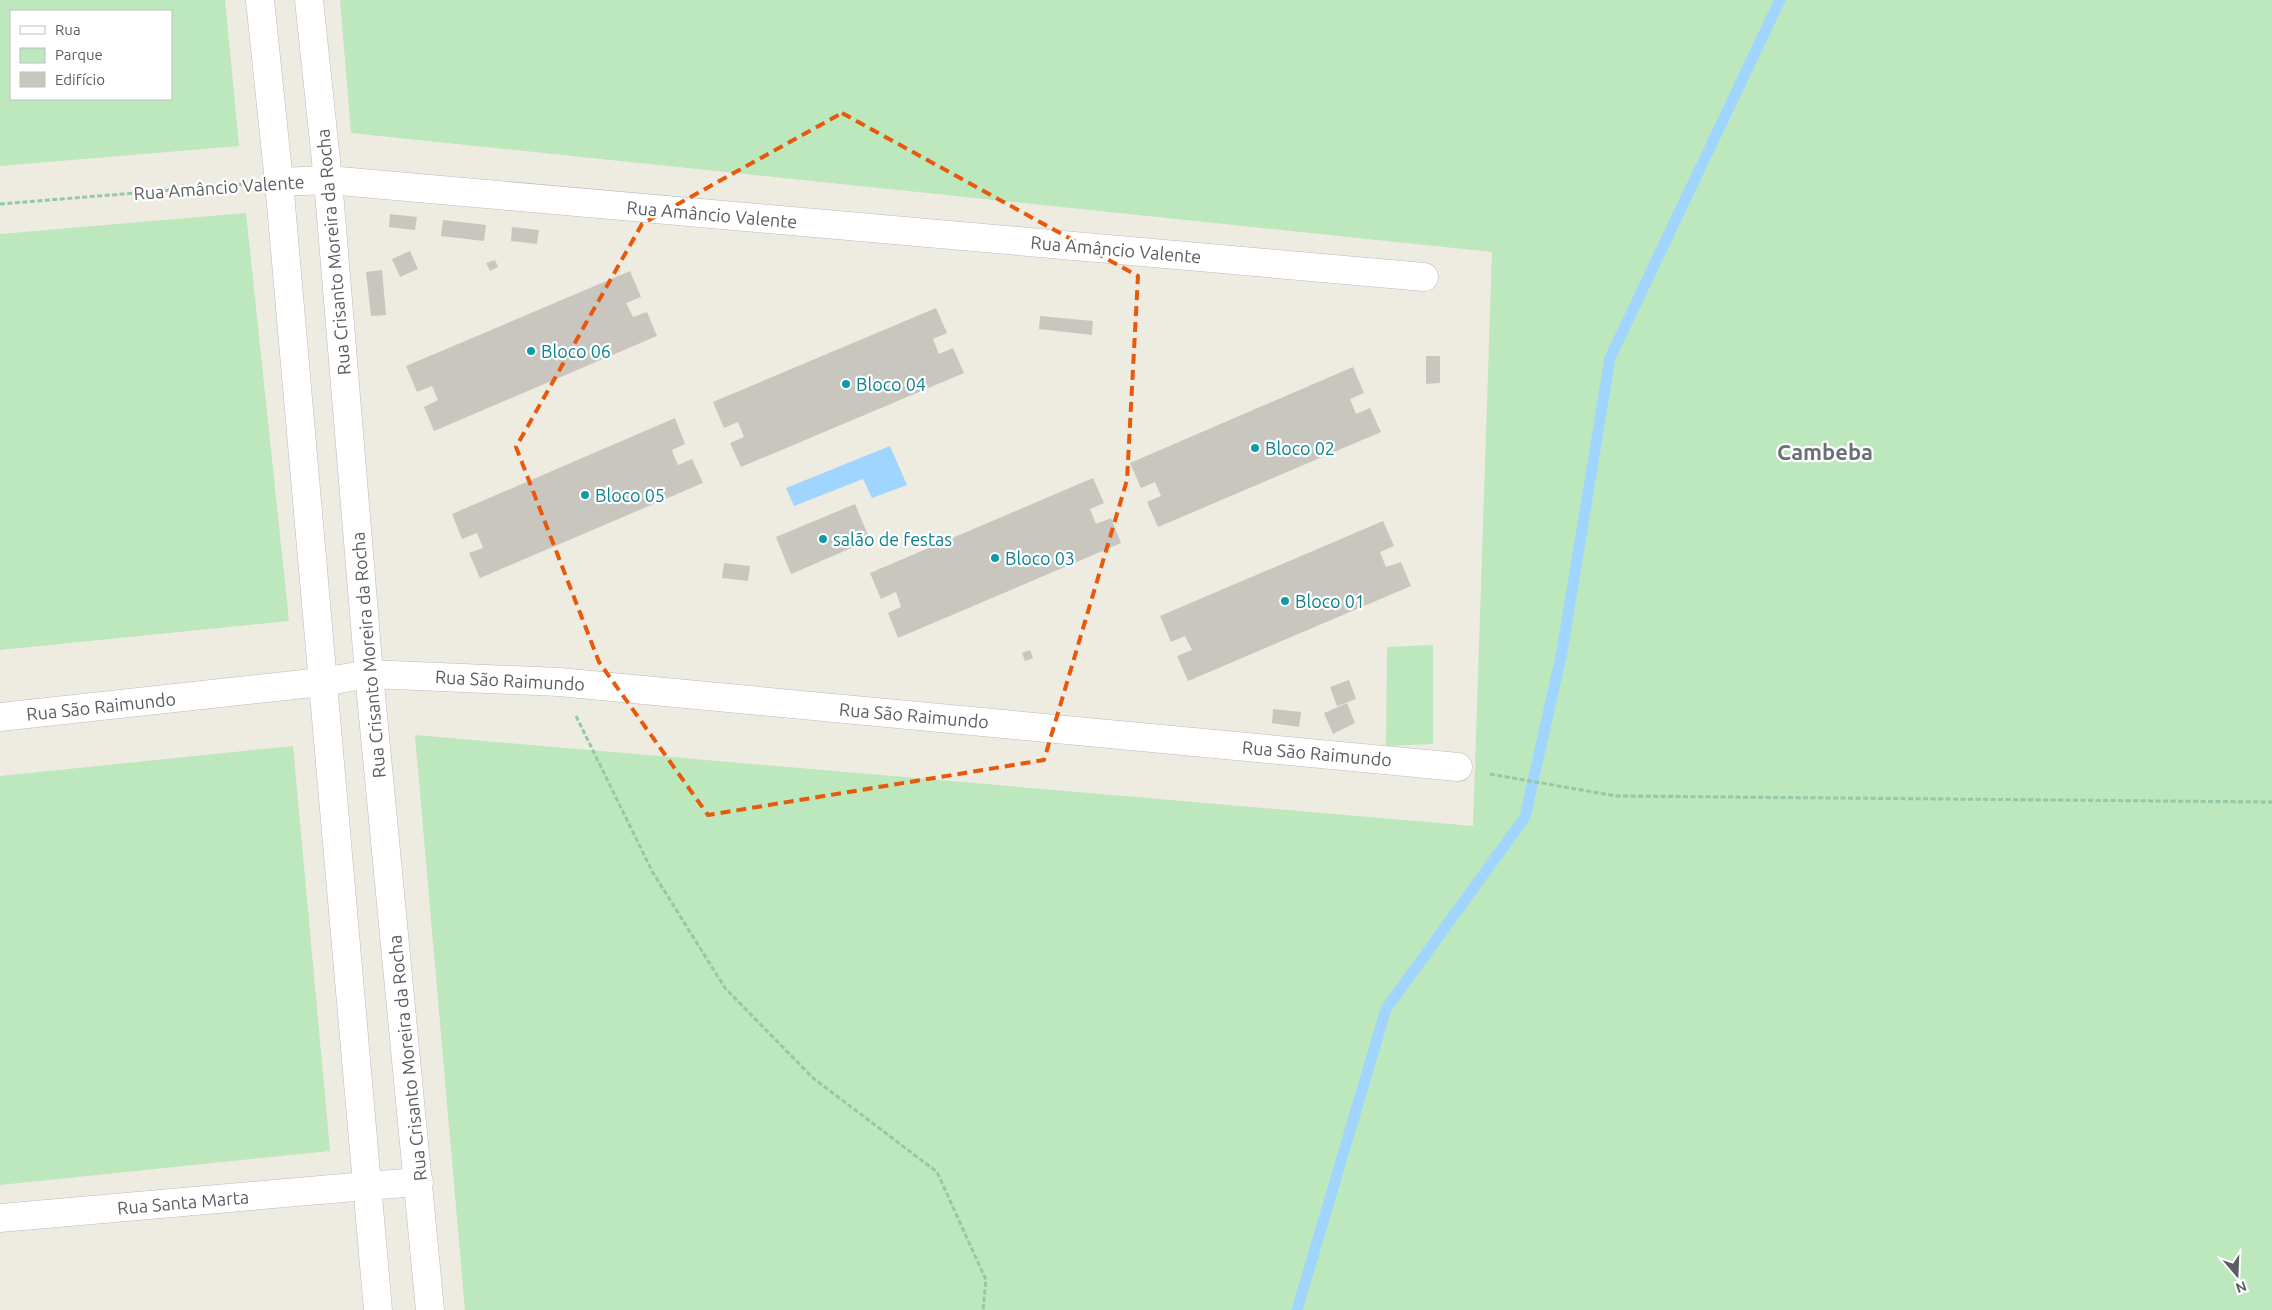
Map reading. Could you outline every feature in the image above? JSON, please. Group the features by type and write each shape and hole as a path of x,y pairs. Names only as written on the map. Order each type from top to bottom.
{"street":[{"path":"260,0 279,182 378,1310"},
{"name":"Rua Crisanto Moreira da Rocha","path":"309,0 328,180 369,674 430,1310"},
{"name":"Rua Amâncio Valente","path":"279,182 328,180 1424,277"},
{"name":"Rua São Raimundo","path":"0,717 322,682 369,674 559,682 1470,770"},
{"name":"Rua Santa Marta","path":"0,1218 419,1182"}],"path":[{"name":"Rua Amâncio Valente","path":"0,204 279,182"},
{"path":"559,682 652,871 725,988 813,1078 937,1172 986,1280 983,1310"},
{"path":"1470,770 1616,796 2272,802"}],"highlighted area":[{"path":"842,113 1138,276 1127,480 1044,760 708,815 599,662 516,447 642,224"}],"green space":[{"path":"0,0 225,0 239,146 0,166"},
{"path":"340,0 2272,0 2272,1310 465,1310 415,735 1473,826 1492,252 351,133"},
{"path":"246,213 289,621 0,650 0,234"},
{"path":"1433,645 1433,744 1386,746 1387,647"},
{"path":"293,746 330,1151 0,1185 0,776"}],"water":[{"path":"890,446 907,485 872,498 863,479 794,506 786,488"}],"building":[{"path":"390,214 417,217 415,230 389,227"},
{"path":"443,220 486,225 484,241 441,236"},
{"path":"512,227 539,230 537,244 511,241"},
{"path":"410,251 418,269 400,277 392,259"},
{"path":"495,260 498,267 490,271 486,263"},
{"path":"382,270 386,315 371,316 366,272"},
{"name":"Bloco 06","path":"630,271 641,297 626,303 633,317 647,312 657,336 434,431 424,407 438,400 432,386 417,392 406,366"},
{"name":"Bloco 04","path":"936,308 947,333 933,339 939,354 953,348 964,373 741,467 730,443 744,437 738,422 724,428 713,402"},
{"path":"1040,316 1093,321 1092,335 1039,329"},
{"path":"1426,356 1440,356 1440,383 1426,384"},
{"name":"Bloco 02","path":"1353,367 1364,393 1350,399 1356,414 1370,408 1381,432 1158,527 1147,502 1161,496 1155,482 1141,488 1130,463"},
{"name":"Bloco 05","path":"675,418 685,444 672,450 674,456 678,465 692,459 703,483 480,578 469,553 483,548 477,533 462,539 452,514"},
{"name":"Bloco 03","path":"1093,478 1104,503 1090,509 1096,524 1111,518 1121,543 898,638 888,613 901,607 896,592 881,599 870,573"},
{"name":"salão de festas","path":"855,504 870,540 791,574 776,537"},
{"name":"Bloco 01","path":"1383,521 1394,546 1380,552 1386,567 1401,562 1411,586 1188,681 1177,656 1192,650 1185,636 1171,642 1160,616"},
{"path":"724,563 750,566 748,581 722,578"},
{"path":"1030,650 1033,658 1025,661 1022,653"},
{"path":"1349,680 1356,699 1337,706 1330,687"},
{"path":"1347,703 1355,723 1333,734 1324,713"},
{"path":"1273,709 1301,712 1299,727 1272,723"}],"waterway":[{"path":"1297,1310 1386,1009 1525,817 1562,652 1610,358 1780,0"}],"place":[{"name":"Bloco 06","path":"531,351"},
{"name":"Bloco 04","path":"846,384"},
{"name":"Bloco 02","path":"1255,448"},
{"name":"Bloco 05","path":"585,495"},
{"name":"salão de festas","path":"823,539"},
{"name":"Bloco 03","path":"995,558"},
{"name":"Bloco 01","path":"1285,601"}],"district":[{"name":"Cambeba","path":"1825,451"}]}
